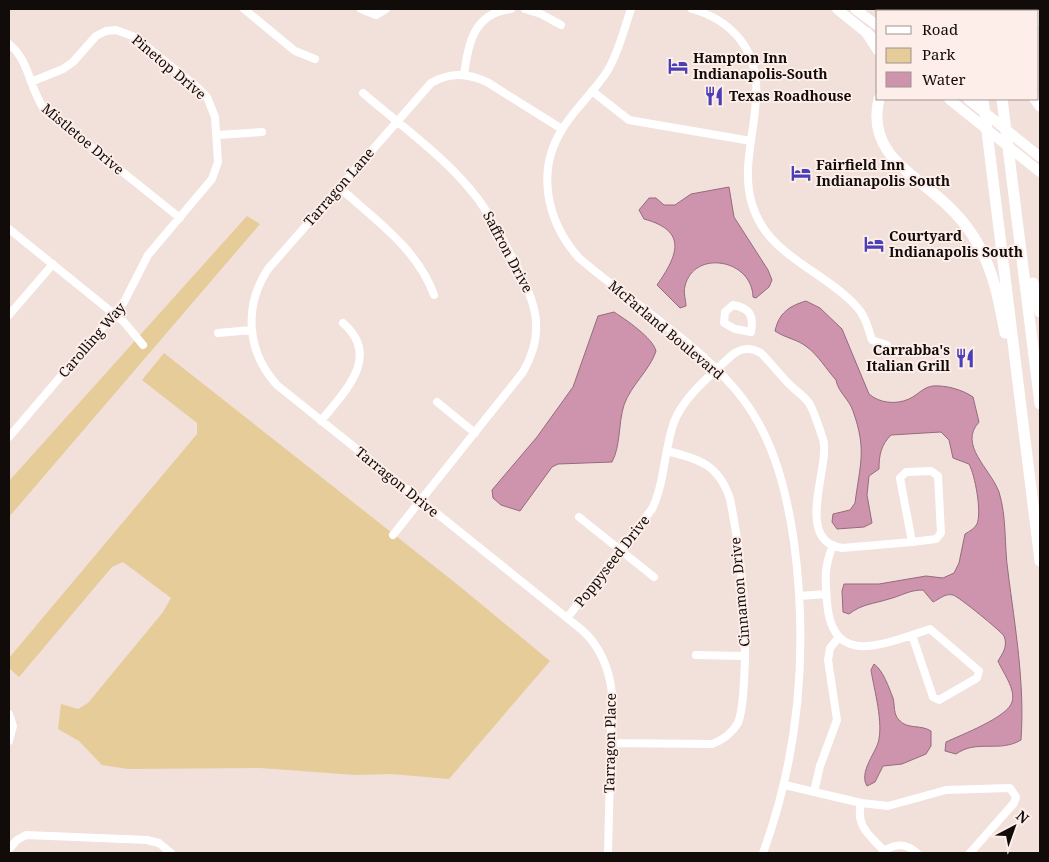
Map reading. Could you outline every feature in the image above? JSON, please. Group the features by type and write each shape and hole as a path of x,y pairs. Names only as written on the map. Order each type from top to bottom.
{"highway":[{"path":"867,33 876,47"},
{"path":"879,100 879,129 889,155 899,166 958,216 984,256 997,291 1021,402"},
{"path":"983,100 1040,561"},
{"path":"1002,100 1040,404"},
{"path":"1016,208 1025,224 1035,296 1040,312"}],"main road":[{"path":"837,9 876,40"},
{"path":"855,9 876,25"},
{"path":"950,100 1038,170"},
{"path":"969,100 1037,154"}],"street":[{"path":"244,9 295,50 315,58"},
{"path":"361,9 376,15 386,9"},
{"path":"511,9 492,15 476,29 468,47 464,75 486,82 562,129"},
{"path":"525,9 541,14 562,25"},
{"name":"McFarland Boulevard","path":"631,9 612,63 562,129 550,156 547,186 551,212 564,240 583,261 716,370 735,388 750,409 775,458 788,503 800,596 800,680 796,726 785,785 763,853"},
{"path":"692,9 714,17 729,28 744,45 752,59 758,86 747,165 752,206 764,229 780,249 818,274 856,306 863,314 872,340 886,345"},
{"name":"Pinetop Drive","path":"31,82 65,68 100,34 114,30 124,31 136,37 202,91 215,114 217,135"},
{"name":"Mistletoe Drive","path":"9,44 21,55 38,100 44,108 180,218"},
{"name":"Tarragon Lane","path":"251,330 253,303 264,276 396,121 431,83 446,76 464,75"},
{"path":"592,91 629,120 751,141"},
{"name":"Saffron Drive","path":"363,93 450,169 478,199 530,290 534,302 536,328 529,361 520,376 394,535"},
{"path":"217,135 262,132"},
{"name":"Carolling Way","path":"9,437 129,295 147,257 215,174 218,162 217,135"},
{"path":"339,188 406,248 418,262 434,295"},
{"path":"9,229 132,329 143,345"},
{"path":"9,315 53,264"},
{"path":"321,421 352,383 359,364 356,341 343,323"},
{"path":"218,333 251,330"},
{"name":"Tarragon Drive","path":"251,330 258,355 269,376 285,392 567,618"},
{"path":"751,332 747,349 764,355 811,407 825,447 816,497 819,526 824,538 833,545 846,548 912,542 936,539 941,535 938,476 933,471 906,472 900,478 912,542"},
{"name":"Poppyseed Drive","path":"567,618 645,520 656,501 678,413 733,353 747,349"},
{"path":"437,402 475,432"},
{"name":"Cinnamon Drive","path":"611,743 706,745 725,738 736,726 741,713 745,656 743,588 734,521 727,489 708,465 694,458 667,451"},
{"path":"579,517 654,577"},
{"path":"833,545 825,566 826,594 830,624 839,637 851,645 868,647 881,645 928,629 932,630 979,670 979,676 941,699 935,699 912,635"},
{"path":"800,596 826,594"},
{"name":"Tarragon Place","path":"567,618 589,637 605,663 612,690 608,853"},
{"path":"814,792 820,766 837,720 828,660 829,650 839,637"},
{"path":"696,655 745,656"},
{"path":"9,714 13,726 9,741"},
{"path":"785,785 878,806 893,806 946,790 1010,788 1015,794 1015,802 970,853"},
{"path":"861,803 858,816 860,822 885,852 896,845 901,845 917,853"},
{"path":"9,849 17,840 26,836 35,836 146,840 159,843 171,853"}],"green space":[{"path":"247,216 260,224 9,517 9,481"},
{"path":"164,353 458,585 550,661 449,779 391,774 356,775 260,768 128,769 102,765 79,741 58,729 61,704 78,709 88,703 163,612 171,598 123,562 112,567 19,677 9,668 9,658 197,434 197,423 142,380"}],"water":[{"path":"729,187 734,217 768,270 772,280 769,287 756,298 753,297 750,284 743,274 733,267 722,263 710,263 699,267 690,274 684,288 686,306 680,308 657,285 674,254 675,245 673,237 668,230 644,219 639,210 649,198 656,198 664,205 675,205 691,194"},
{"path":"806,301 820,308 842,329 869,394 873,397 883,401 899,402 909,399 926,388 943,386 954,388 973,397 979,422 973,431 974,448 995,483 1002,502 1022,698 1021,740 1013,744 972,747 956,754 945,751 946,742 1002,714 1009,708 1013,697 1011,686 998,661 1005,646 1004,636 963,601 950,595 933,602 923,590 918,590 863,606 849,614 843,612 842,591 844,584 879,584 926,576 943,578 954,573 959,563 965,534 977,524 979,511 969,464 953,458 949,440 941,432 891,435 881,450 879,469 869,476 867,495 872,523 864,527 837,529 832,522 833,514 850,510 855,503 861,457 860,436 851,407 836,380 811,350 803,344 775,331 779,319 786,311"},
{"path":"614,312 650,340 656,351 624,405 617,449 612,462 558,464 552,467 520,511 501,505 493,498 492,490 537,437 573,387 598,316"},
{"path":"874,664 888,684 897,718 906,725 931,731 931,746 926,754 902,764 883,766 875,782 867,786 865,781 866,770 880,735 871,670"}],"place":[{"name":"Hampton Inn Indianapolis-South","path":"678,66"},
{"name":"Texas Roadhouse","path":"714,96"},
{"name":"Fairfield Inn Indianapolis South","path":"801,173"},
{"name":"Courtyard Indianapolis South","path":"874,244"},
{"name":"Carrabba's Italian Grill","path":"965,358"}]}
